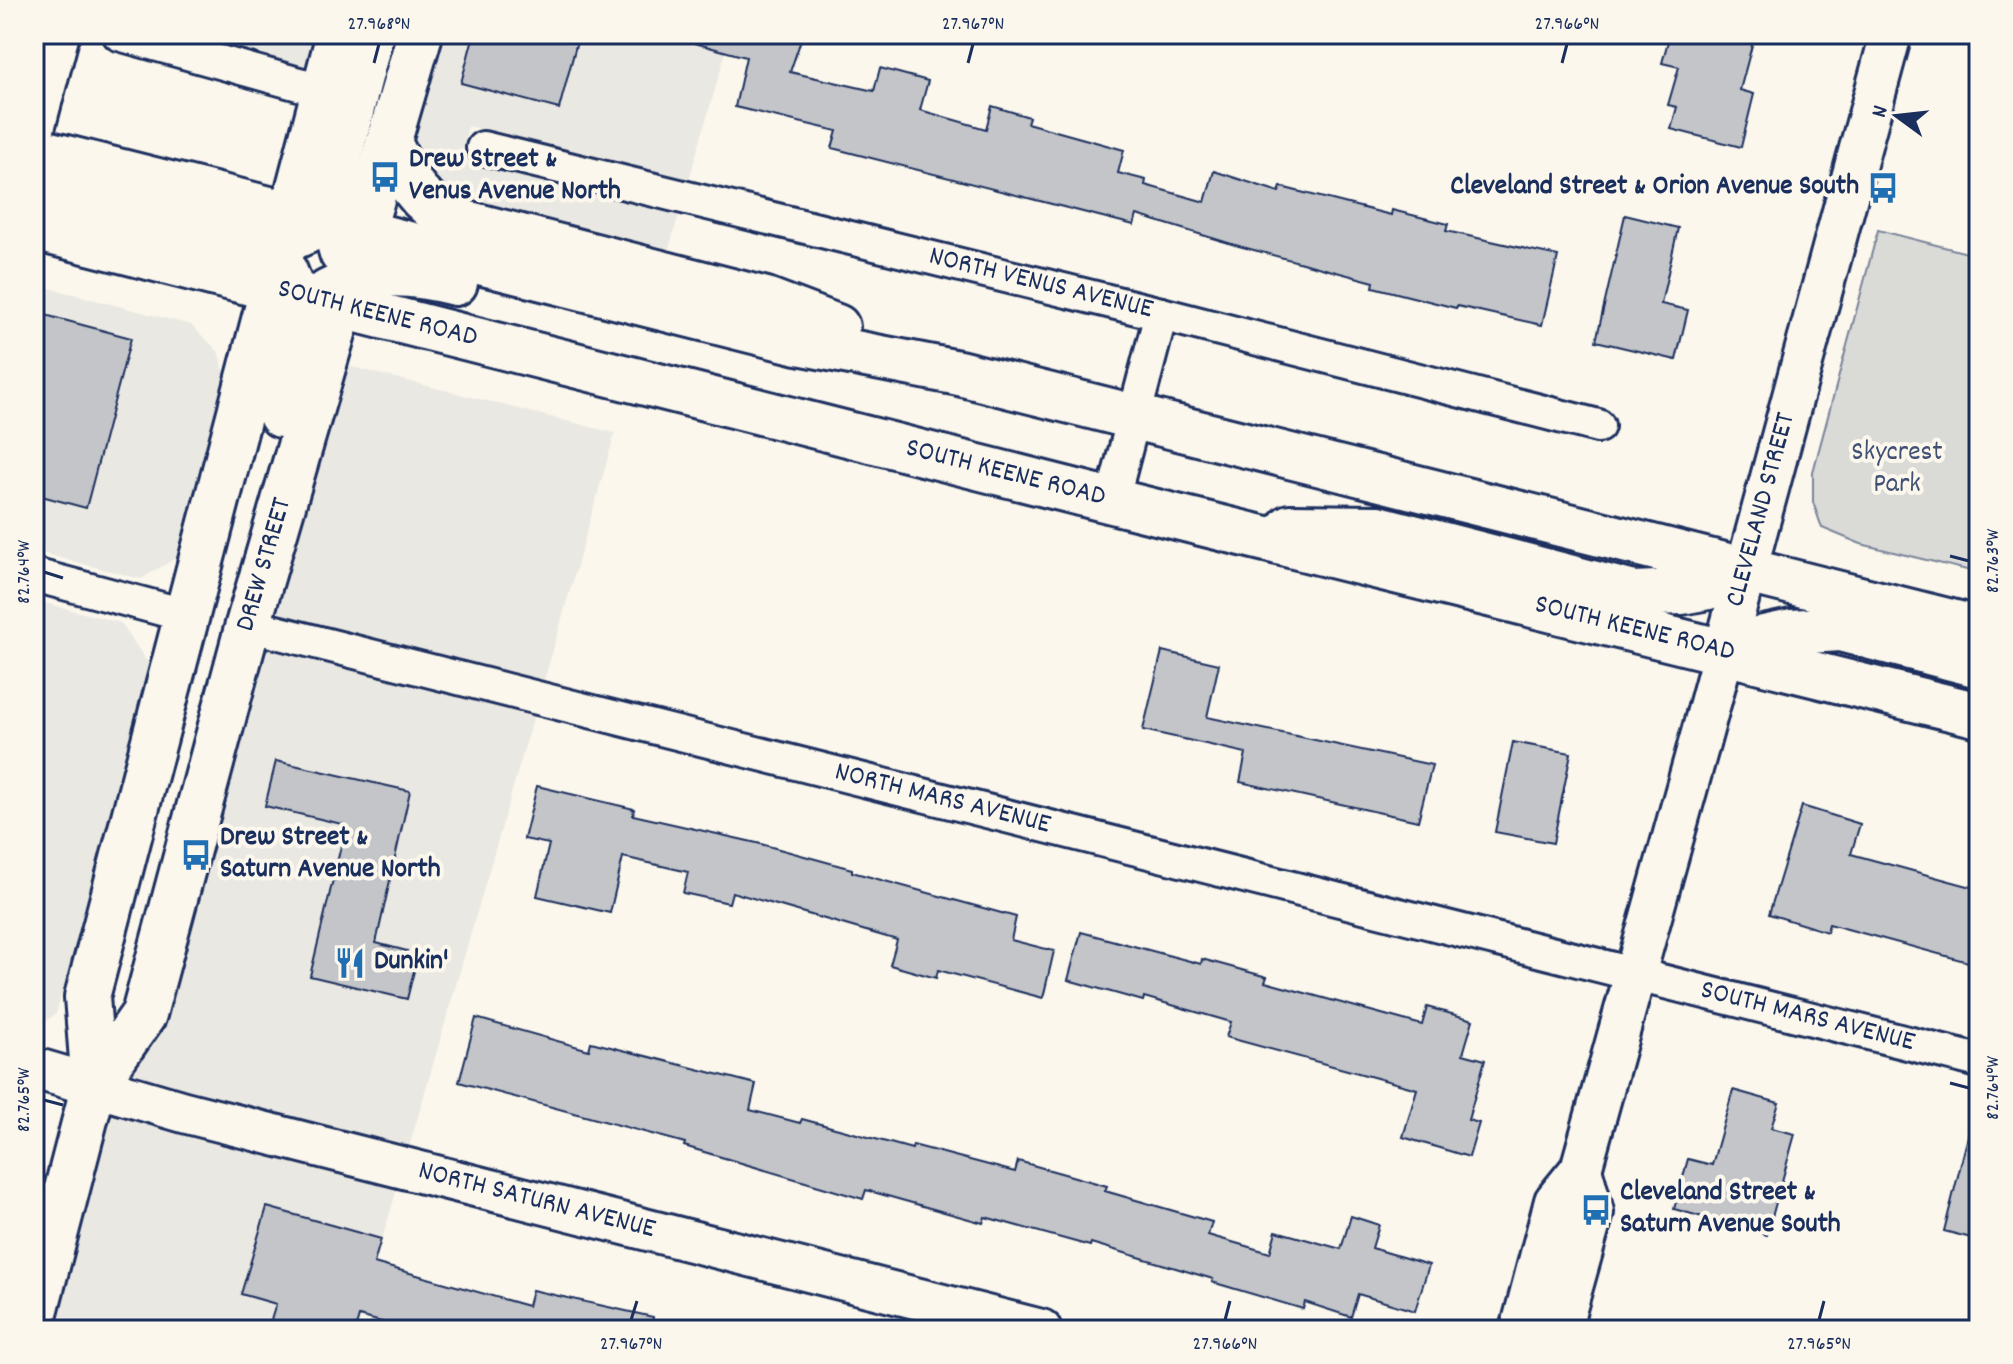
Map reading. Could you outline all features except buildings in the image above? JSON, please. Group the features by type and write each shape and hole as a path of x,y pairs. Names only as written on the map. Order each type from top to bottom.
{"main road":[{"name":"DREW STREET","path":"94,1085 144,1014 248,625 316,262 324,91 339,34"},
{"path":"218,738 226,620 294,369 331,188 371,34"},
{"name":"DREW STREET","path":"34,1316 94,1085 87,997 252,373 316,262 390,145 420,34"},
{"path":"390,145 411,187 433,210 450,219 766,300 959,373"},
{"name":"SOUTH KEENE ROAD","path":"34,147 219,198 397,319 1112,501 1979,715"},
{"path":"34,192 316,262"},
{"name":"SOUTH KEENE ROAD","path":"34,228 316,262 798,342 959,373 1979,629"},
{"path":"1215,526 1378,528 1634,594 1681,592 1708,587 1746,571"},
{"path":"1724,651 1792,632 1840,629 1979,665"}],"street":[{"path":"34,147 63,34"},
{"path":"119,34 324,91"},
{"name":"CLEVELAND STREET","path":"1521,1330 1555,1201 1581,1169 1637,973 1891,34"},
{"name":"NORTH VENUS AVENUE","path":"483,148 1161,314 1598,426"},
{"path":"1112,501 1161,314"},
{"path":"34,575 188,616"},
{"name":"NORTH MARS AVENUE","path":"248,625 1637,973"},
{"name":"SOUTH MARS AVENUE","path":"1637,973 1979,1061"},
{"name":"NORTH SATURN AVENUE","path":"34,1068 184,1112 1041,1330"},
{"path":"1560,1330 1593,1212 1581,1169"}],"shaded area":[{"path":"187,34 318,34 309,68"},
{"path":"441,34 731,34 689,179 468,126 460,160 679,214 667,256 444,195 412,147"},
{"path":"34,284 191,325 218,351 227,380 179,556 141,579 34,551"},
{"path":"344,365 615,433 544,681 272,614"},
{"path":"34,600 121,623 150,666 56,1014 34,1028"},
{"path":"263,648 534,715 408,1151 124,1076 233,758 237,758 237,742"},
{"path":"108,1108 398,1185 356,1330 51,1330"}],"green space":[{"name":"Skycrest Park","path":"1878,230 1979,256 1979,573 1861,544 1822,528 1813,502 1813,472"}],"place":[{"name":"Drew Street & Venus Avenue North","path":"385,177"},
{"name":"Cleveland Street & Orion Avenue South","path":"1883,188"},
{"name":"Drew Street & Saturn Avenue North","path":"196,855"},
{"name":"Dunkin'","path":"350,963"},
{"name":"Cleveland Street & Saturn Avenue South","path":"1596,1210"}]}
